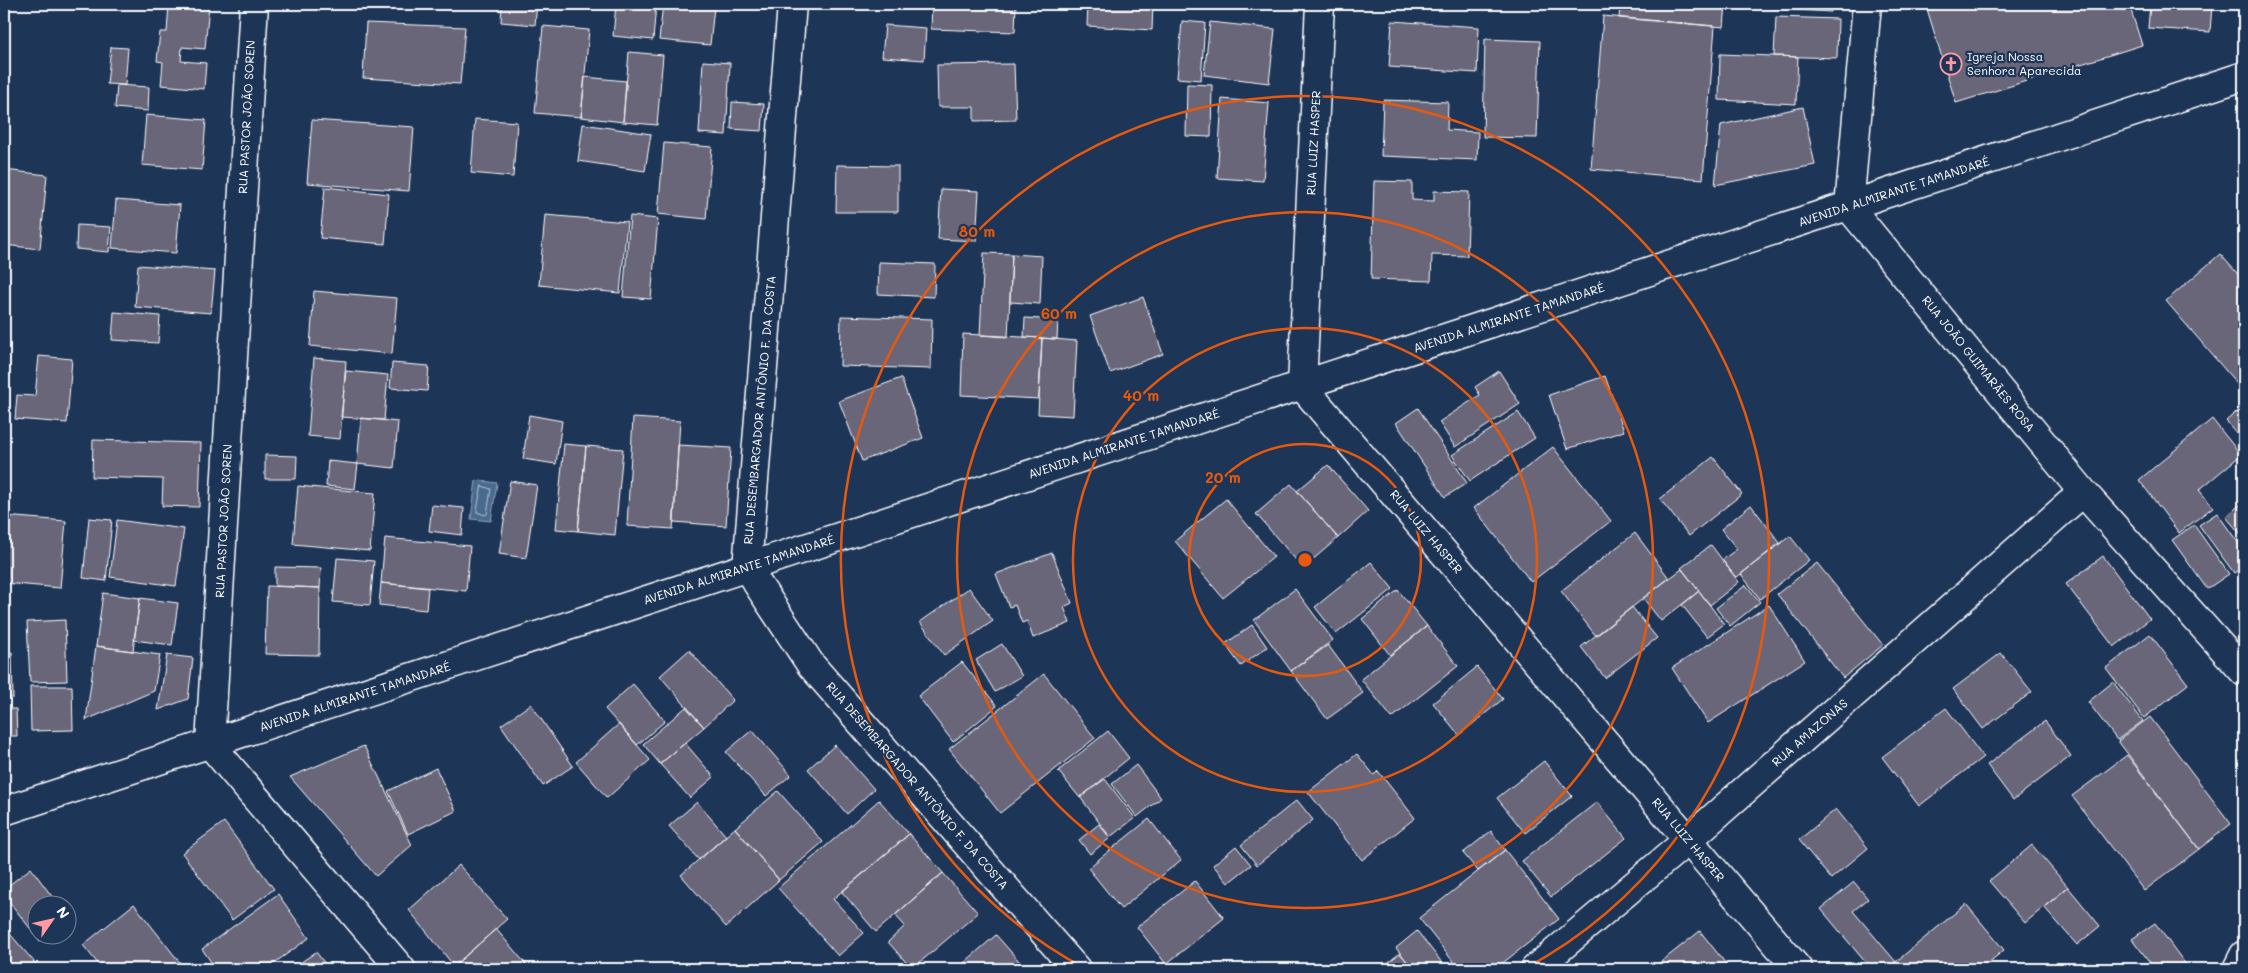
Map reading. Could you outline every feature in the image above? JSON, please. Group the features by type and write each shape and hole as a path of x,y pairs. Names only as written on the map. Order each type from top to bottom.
{"main road":[{"name":"RUA PASTOR JOÃO SOREN","path":"210,744 254,4"},
{"name":"RUA DESEMBARGADOR ANTÔNIO F. DA COSTA","path":"792,4 747,568 811,665 1076,969"},
{"name":"RUA LUIZ HASPER","path":"1320,4 1302,386 1798,969"},
{"path":"1849,207 1867,4"},
{"name":"AVENIDA ALMIRANTE TAMANDARÉ","path":"4,812 2244,76"},
{"name":"RUA JOÃO GUIMARÃES ROSA","path":"1849,207 2083,492 2244,672"},
{"name":"RUA AMAZONAS","path":"1535,969 1688,840 2083,492"},
{"path":"210,744 401,969"},
{"path":"2237,969 2244,955"}],"water":[{"path":"476,480 497,483 491,521 471,519"}],"building":[{"path":"169,4 209,4 205,49 182,47 181,61 206,63 204,89 161,85 163,62 157,61 160,32 167,32"},
{"path":"502,4 537,4 535,25 501,22"},
{"path":"616,4 656,4 653,40 613,36"},
{"path":"663,4 714,7 710,45 659,40"},
{"path":"932,4 1016,4 1015,32 931,29"},
{"path":"1088,4 1153,4 1152,30 1087,26"},
{"path":"1620,4 1726,4 1724,27 1619,18"},
{"path":"1728,4 1831,4 1831,12 1728,6"},
{"path":"1944,4 2129,4 2142,45 1956,103 1927,9"},
{"path":"2150,4 2212,4 2210,32 2148,28"},
{"path":"1603,16 1715,26 1703,179 1591,169"},
{"path":"1776,17 1838,19 1837,58 1774,56"},
{"path":"1182,21 1205,23 1201,80 1177,78"},
{"path":"1392,21 1479,27 1477,73 1389,67"},
{"path":"1210,22 1275,29 1269,83 1204,75"},
{"path":"366,23 465,27 460,84 363,78"},
{"path":"885,25 926,28 924,60 882,57"},
{"path":"543,26 589,30 581,117 535,113"},
{"path":"1485,39 1540,41 1537,138 1483,137"},
{"path":"111,47 128,48 125,85 107,84"},
{"path":"629,52 663,55 657,125 623,122"},
{"path":"1720,54 1798,57 1796,104 1719,100"},
{"path":"703,61 730,63 726,135 699,133"},
{"path":"1014,64 1016,120 974,121 974,107 938,107 937,65"},
{"path":"585,77 626,81 623,122 581,117"},
{"path":"1187,84 1212,85 1211,137 1186,136"},
{"path":"117,85 149,87 148,111 115,108"},
{"path":"1222,99 1269,103 1263,181 1217,178"},
{"path":"1383,100 1448,102 1447,130 1478,132 1477,160 1381,156"},
{"path":"732,102 764,104 762,131 731,129"},
{"path":"1803,107 1815,165 1715,185 1721,125"},
{"path":"146,115 206,120 202,170 142,165"},
{"path":"475,119 517,122 513,177 471,173"},
{"path":"312,120 414,127 409,191 307,183"},
{"path":"583,124 651,134 645,171 578,161"},
{"path":"664,143 712,147 706,219 658,214"},
{"path":"837,165 898,166 898,212 836,212"},
{"path":"5,170 47,175 40,249 4,245"},
{"path":"1374,181 1412,182 1412,200 1434,201 1434,191 1469,192 1467,256 1432,255 1431,281 1371,279"},
{"path":"325,187 389,194 385,244 320,238"},
{"path":"941,189 979,191 976,241 938,239"},
{"path":"116,200 180,205 176,253 112,248"},
{"path":"545,215 627,222 620,293 539,285"},
{"path":"630,216 658,219 651,299 623,297"},
{"path":"77,225 111,227 109,252 76,249"},
{"path":"984,253 1012,254 1008,337 980,335"},
{"path":"1012,254 1042,256 1040,304 1010,302"},
{"path":"2220,254 2244,281 2244,392 2166,301"},
{"path":"879,262 935,264 934,297 878,294"},
{"path":"138,265 215,271 211,313 135,307"},
{"path":"314,291 397,298 392,354 310,346"},
{"path":"1143,297 1163,354 1110,373 1090,316"},
{"path":"114,312 160,316 158,343 112,340"},
{"path":"841,316 932,319 931,369 840,366"},
{"path":"1025,318 1058,320 1057,339 1024,337"},
{"path":"963,334 1042,338 1039,399 961,395"},
{"path":"1042,338 1077,341 1073,416 1038,414"},
{"path":"39,356 72,359 67,423 15,419 17,395 35,396"},
{"path":"314,358 346,361 340,439 308,436"},
{"path":"392,363 429,366 427,391 390,388"},
{"path":"346,371 388,375 384,420 341,417"},
{"path":"1499,371 1520,404 1455,447 1439,422 1480,395 1475,387"},
{"path":"1605,376 1624,431 1567,449 1549,395"},
{"path":"901,378 923,438 862,461 839,401"},
{"path":"2244,405 2244,442 2226,421"},
{"path":"1418,408 1467,483 1445,497 1396,423"},
{"path":"1518,412 1535,438 1470,481 1452,455"},
{"path":"529,415 562,421 556,464 523,459"},
{"path":"361,418 398,422 394,468 357,464"},
{"path":"633,418 680,421 673,529 627,526"},
{"path":"2212,419 2241,455 2199,490 2213,507 2179,533 2139,480"},
{"path":"93,440 201,443 199,507 162,506 163,479 92,477"},
{"path":"564,444 586,446 578,531 556,529"},
{"path":"678,445 731,448 726,526 674,522"},
{"path":"586,446 623,449 615,535 578,531"},
{"path":"1553,447 1611,521 1531,582 1474,508"},
{"path":"265,455 297,456 296,479 265,479"},
{"path":"1713,457 1742,494 1689,536 1660,499"},
{"path":"328,461 358,464 355,489 326,486"},
{"path":"1328,465 1368,511 1338,538 1297,491"},
{"path":"510,481 537,485 526,558 499,554"},
{"path":"1291,484 1338,538 1303,568 1256,514"},
{"path":"298,486 375,493 370,551 293,544"},
{"path":"1226,499 1274,557 1223,598 1175,541"},
{"path":"2244,501 2244,538 2226,517"},
{"path":"432,505 464,508 462,535 429,531"},
{"path":"1751,505 1780,543 1736,578 1722,560 1737,549 1721,529"},
{"path":"2217,513 2244,551 2244,566 2234,573 2199,525"},
{"path":"4,516 66,521 60,588 4,583"},
{"path":"89,518 112,520 106,581 83,578"},
{"path":"117,520 184,529 176,586 110,577"},
{"path":"2194,525 2229,574 2207,589 2172,540"},
{"path":"1635,533 1669,578 1596,636 1561,591"},
{"path":"1790,536 1809,560 1760,599 1741,574"},
{"path":"385,538 470,546 466,591 381,583"},
{"path":"1711,545 1739,582 1710,605 1681,568"},
{"path":"1052,553 1072,603 1064,607 1070,623 1033,638 1027,621 1022,623 1015,605 1009,607 996,574"},
{"path":"2103,556 2150,619 2114,647 2066,584"},
{"path":"337,558 374,561 370,605 333,602"},
{"path":"1371,562 1393,589 1336,634 1315,607"},
{"path":"1817,563 1883,645 1843,678 1777,594"},
{"path":"275,567 321,568 320,588 275,586"},
{"path":"1682,569 1699,591 1661,621 1643,598"},
{"path":"381,583 428,588 426,610 379,605"},
{"path":"1746,585 1760,602 1730,626 1716,608"},
{"path":"267,586 320,588 319,655 265,654"},
{"path":"969,588 993,621 944,655 920,622"},
{"path":"1295,589 1333,640 1291,671 1254,620"},
{"path":"1398,590 1427,626 1390,655 1362,619"},
{"path":"1699,591 1724,624 1707,637 1682,605"},
{"path":"103,593 140,598 133,651 96,646"},
{"path":"140,598 178,603 172,645 134,640"},
{"path":"1769,605 1805,661 1708,723 1672,668"},
{"path":"1632,607 1657,638 1605,678 1581,647"},
{"path":"65,620 67,681 30,682 27,622"},
{"path":"1252,625 1267,647 1241,666 1225,644"},
{"path":"1427,626 1458,666 1392,718 1361,679"},
{"path":"2150,634 2188,684 2144,718 2106,668"},
{"path":"1002,644 1022,676 995,692 976,660"},
{"path":"1328,645 1363,693 1327,719 1291,671"},
{"path":"96,646 160,655 154,691 86,720"},
{"path":"689,650 733,700 704,727 660,676"},
{"path":"12,652 13,698 4,698 4,653"},
{"path":"2001,653 2032,692 1983,729 1953,689"},
{"path":"167,655 193,658 188,699 158,710"},
{"path":"962,662 997,706 953,742 918,696"},
{"path":"1477,667 1503,699 1459,735 1433,703"},
{"path":"1044,674 1095,738 1000,813 949,749"},
{"path":"2113,682 2143,721 2117,740 2088,702"},
{"path":"633,684 665,721 637,745 605,709"},
{"path":"30,686 72,686 73,730 31,731"},
{"path":"531,704 573,766 543,786 501,725"},
{"path":"686,707 704,727 660,764 643,744"},
{"path":"1946,708 1983,757 1919,806 1882,757"},
{"path":"4,709 16,709 17,736 4,736"},
{"path":"2150,717 2231,824 2199,849 2118,741"},
{"path":"2045,721 2071,756 2013,800 1987,765"},
{"path":"619,724 650,760 607,798 576,762"},
{"path":"752,730 791,775 766,796 726,752"},
{"path":"1108,731 1129,758 1080,798 1058,771"},
{"path":"685,743 714,777 690,798 660,764"},
{"path":"835,745 874,789 847,814 808,769"},
{"path":"364,746 412,845 376,876 290,777"},
{"path":"1357,754 1374,775 1378,771 1415,818 1362,860 1308,792"},
{"path":"2127,755 2199,849 2144,891 2072,796"},
{"path":"1544,761 1572,796 1525,833 1497,798"},
{"path":"1136,765 1161,798 1137,817 1112,784"},
{"path":"436,768 456,811 408,834 388,791"},
{"path":"1105,779 1135,818 1110,837 1080,797"},
{"path":"778,791 823,842 779,880 735,828"},
{"path":"879,800 909,834 833,899 864,933 838,956 778,888"},
{"path":"1297,800 1313,820 1257,865 1241,845"},
{"path":"697,802 726,836 699,860 669,826"},
{"path":"1597,802 1626,838 1551,897 1522,861"},
{"path":"1836,809 1868,848 1831,879 1799,840"},
{"path":"1149,819 1181,860 1121,909 1088,868"},
{"path":"224,822 274,889 232,920 182,853"},
{"path":"1099,824 1110,838 1090,854 1079,840"},
{"path":"735,828 779,880 726,927 681,875"},
{"path":"1491,831 1505,850 1478,871 1463,853"},
{"path":"909,834 943,873 876,932 842,892"},
{"path":"2032,845 2068,887 2025,923 1989,881"},
{"path":"1236,846 1251,865 1228,883 1213,865"},
{"path":"1505,850 1559,919 1495,969 1459,969 1419,918"},
{"path":"459,865 507,919 454,966 409,910"},
{"path":"31,868 52,896 28,896 28,926 4,895 4,889"},
{"path":"943,873 978,913 912,969 888,942 905,926 895,915"},
{"path":"1195,881 1224,918 1166,964 1137,927"},
{"path":"1854,882 1868,899 1853,911 1896,962 1887,969 1871,969 1821,909"},
{"path":"2068,887 2100,926 2077,945 2044,907"},
{"path":"278,894 309,938 266,969 216,969 202,949"},
{"path":"134,904 185,969 102,969 83,945"},
{"path":"1966,904 2004,950 1981,969 1887,969"},
{"path":"2155,923 2189,969 2155,969 2132,939"},
{"path":"4,927 36,964 30,969 4,969"},
{"path":"496,929 530,969 457,969 454,966"},
{"path":"1417,931 1447,969 1413,969 1396,948"},
{"path":"1700,931 1730,969 1660,969 1657,965"},
{"path":"996,935 1026,969 957,969"},
{"path":"316,952 329,969 291,969"},
{"path":"1400,953 1413,969 1380,969"}],"place":[{"name":"Igreja Nossa Senhora Aparecida","path":"1951,64"}]}
